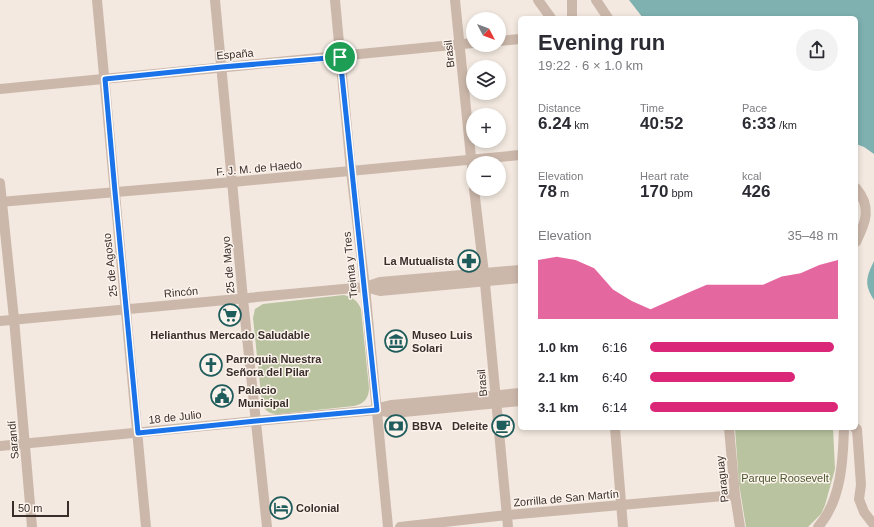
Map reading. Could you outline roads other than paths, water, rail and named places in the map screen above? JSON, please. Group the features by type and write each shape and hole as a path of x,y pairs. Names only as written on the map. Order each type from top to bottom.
{"street":[{"name":"25 de Agosto","path":"97,0 127,309 146,527"},
{"name":"25 de Mayo","path":"215,0 243,299 267,527"},
{"name":"Treinta y Tres","path":"335,0 388,527"},
{"name":"Brasil","path":"455,0 471,156"},
{"path":"538,0 550,16"},
{"path":"572,0 572,16"},
{"path":"596,0 607,16"},
{"path":"506,40 518,39"},
{"name":"España","path":"0,89 466,44"},
{"name":"F. J. M. de Haedo","path":"506,156 518,155"},
{"name":"F. J. M. de Haedo","path":"1,202 466,160"},
{"name":"Sarandí","path":"0,183 14,319 32,527"},
{"path":"858,191 867,211 864,226 858,238"},
{"name":"Brasil","path":"475,196 508,527"},
{"name":"Rincón","path":"0,321 365,287 380,291 484,277 518,270"},
{"name":"Rincón","path":"484,277 518,278"},
{"name":"18 de Julio","path":"496,400 518,394"},
{"name":"18 de Julio","path":"0,446 377,410 392,405 496,400 518,401"},
{"path":"615,430 620,505 623,527"},
{"name":"Paraguay","path":"729,430 735,494 740,527"},
{"path":"818,527 826,518 834,498 841,471 844,430"},
{"path":"857,430 862,485 860,499 864,512 874,525"},
{"name":"Zorrilla de San Martín","path":"400,527 507,515 735,494"}],"water":[{"path":"629,0 874,0 874,154 858,145 858,16 641,16"},
{"path":"874,261 874,300 867,285 867,281"}],"place":[{"name":"La Mutualista","path":"469,261"},
{"name":"Helianthus Mercado Saludable","path":"230,315"},
{"name":"Museo Luis Solari","path":"396,341"},
{"name":"Parroquia Nuestra Señora del Pilar","path":"211,365"},
{"name":"Palacio Municipal","path":"222,396"},
{"name":"BBVA","path":"396,426"},
{"name":"Deleite","path":"503,426"},
{"name":"Colonial","path":"281,508"}],"park label":[{"name":"Parque Roosevelt","path":"785,478"}]}
